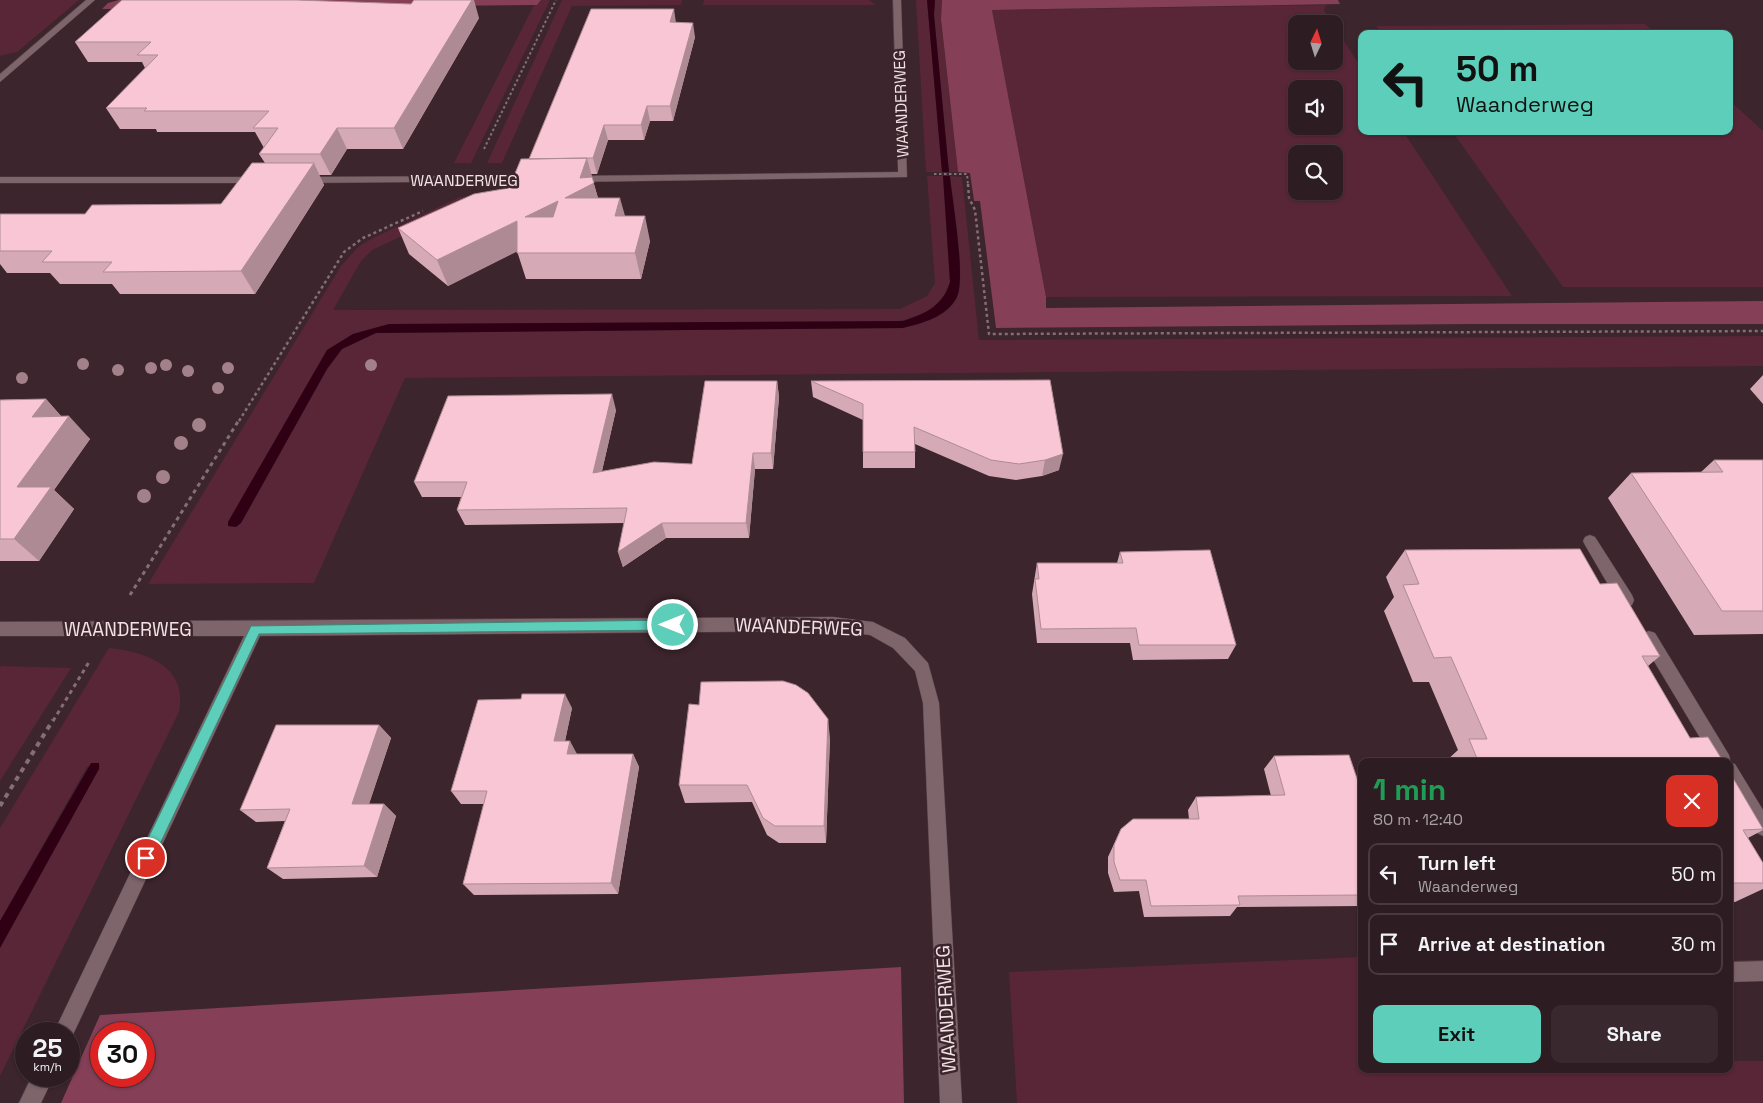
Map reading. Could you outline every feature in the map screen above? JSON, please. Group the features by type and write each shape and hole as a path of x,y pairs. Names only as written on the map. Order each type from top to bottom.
{"street":[{"path":"0,79 90,0"},
{"name":"WAANDERWEG","path":"289,180 903,175 897,0"},
{"path":"0,63 18,63"},
{"path":"0,180 269,180"},
{"path":"1590,541 1721,758"},
{"name":"WAANDERWEG","path":"0,629 255,629 833,624 873,629 899,643 922,668 931,703 951,1103"},
{"path":"69,1022 255,629"},
{"path":"1733,777 1763,827"},
{"path":"1733,972 1763,971"},
{"path":"30,1103 37,1087"}],"path":[{"path":"0,806 344,252 363,238 452,198 464,188 556,0"},
{"path":"926,174 967,174 969,198 975,210 989,334 1763,331"}],"shaded area":[{"path":"0,0 79,0 17,52 0,56"},
{"path":"119,0 541,0 537,5 102,9 108,3"},
{"path":"541,0 550,0 471,163 454,163 534,5 537,5"},
{"path":"562,0 682,0 681,5 572,6 502,163 487,163"},
{"path":"704,0 869,0 876,5 703,5"},
{"path":"916,0 927,0 942,172 926,172"},
{"path":"927,0 935,0 934,15 949,172 942,172"},
{"path":"935,0 942,0 941,19 958,172 949,172 934,15"},
{"path":"942,0 1338,0 1340,4 992,10 1046,297 1046,308 1763,301 1763,324 1471,324 996,328 980,201 974,201 970,173 958,172 941,19"},
{"path":"1326,5 1324,10 1327,15 1288,15 1288,70 1343,70 1343,40 1358,62 1358,135 1406,135 1512,296 1046,297 992,10"},
{"path":"1645,24 1652,30 1379,30 1376,26"},
{"path":"1733,104 1763,131 1763,287 1563,287 1455,135 1733,135"},
{"path":"927,176 943,176 950,282 941,299 928,311 920,315 893,322 389,324 353,334 327,350 228,522 241,523 327,369 342,349 376,333 903,328 933,319 952,305 959,289 960,259 950,176 962,177 979,340 1763,336 1763,366 405,378 314,583 148,584 341,266 359,246 375,237 460,197 484,198 372,250 361,261 333,310 900,309 927,296 935,283"},
{"path":"943,176 950,176 958,240 960,276 956,299 940,315 903,328 376,333 342,349 327,369 241,523 236,527 228,526 228,522 327,350 353,334 389,324 903,321 932,308 943,297 950,282"},
{"path":"109,648 137,653 150,658 162,664 171,673 177,683 180,696 179,712 27,1022 15,1022 15,1045 0,1076 0,948 100,766 87,767 0,921 0,828"},
{"path":"1,666 71,668 0,781 0,668"},
{"path":"91,763 99,763 99,769 0,948 0,921"},
{"path":"1358,957 1358,1073 1733,1073 1733,1061 1763,1061 1763,1103 1017,1103 1009,972"},
{"path":"901,967 904,1103 61,1103 68,1087 80,1087 80,1060 90,1038 90,1087 155,1087 155,1022 97,1022 100,1015"}],"building":[{"path":"122,0 297,0 411,4 414,0 472,0 394,128 337,128 320,154 259,154 278,128 253,128 269,111 144,111 147,108 106,108 158,55 137,55 151,42 75,42"},
{"path":"591,9 674,9 670,22 693,23 670,106 647,106 641,125 604,125 593,158 529,159"},
{"path":"587,158 580,178 592,177 594,183 565,198 620,198 615,216 645,216 635,253 517,253 517,221 437,260 398,228 474,194 509,188 521,159","holes":["558,201 553,217 525,217"]},
{"path":"252,163 314,163 241,271 103,272 112,262 42,262 52,251 0,251 0,214 85,214 92,205 221,204"},
{"path":"1050,380 1063,454 1045,460 1019,464 991,460 914,427 915,452 863,452 863,404 811,381"},
{"path":"705,381 777,381 771,453 753,453 746,523 662,523 618,552 627,508 457,510 467,482 414,482 448,396 612,394 593,473 654,462 692,464"},
{"path":"46,399 32,417 69,416 17,487 51,487 14,539 0,539 0,400"},
{"path":"1714,460 1763,460 1763,611 1722,611 1631,473 1723,472"},
{"path":"1580,549 1600,584 1617,583 1660,656 1642,656 1690,738 1708,737 1721,758 1477,758 1469,739 1487,739 1451,657 1434,658 1403,585 1419,584 1405,550"},
{"path":"1210,550 1236,645 1139,645 1136,628 1041,629 1035,579 1039,579 1037,563 1123,563 1120,552"},
{"path":"783,681 796,685 808,693 828,719 824,826 775,826 763,818 747,785 679,785 689,704 699,705 701,682"},
{"path":"522,694 565,694 554,741 570,741 567,754 633,754 611,883 463,884 487,791 451,791 478,700 521,699"},
{"path":"276,725 379,725 352,804 384,804 364,866 267,868 290,809 240,810"},
{"path":"1349,755 1358,781 1358,895 1238,896 1240,905 1151,906 1146,880 1120,880 1114,862 1114,845 1121,829 1133,819 1199,819 1196,797 1285,795 1274,756"},
{"path":"1733,778 1763,829 1743,830 1763,863 1763,883 1733,883"}],"route":[{"path":"146,858 255,629 673,625"}]}
